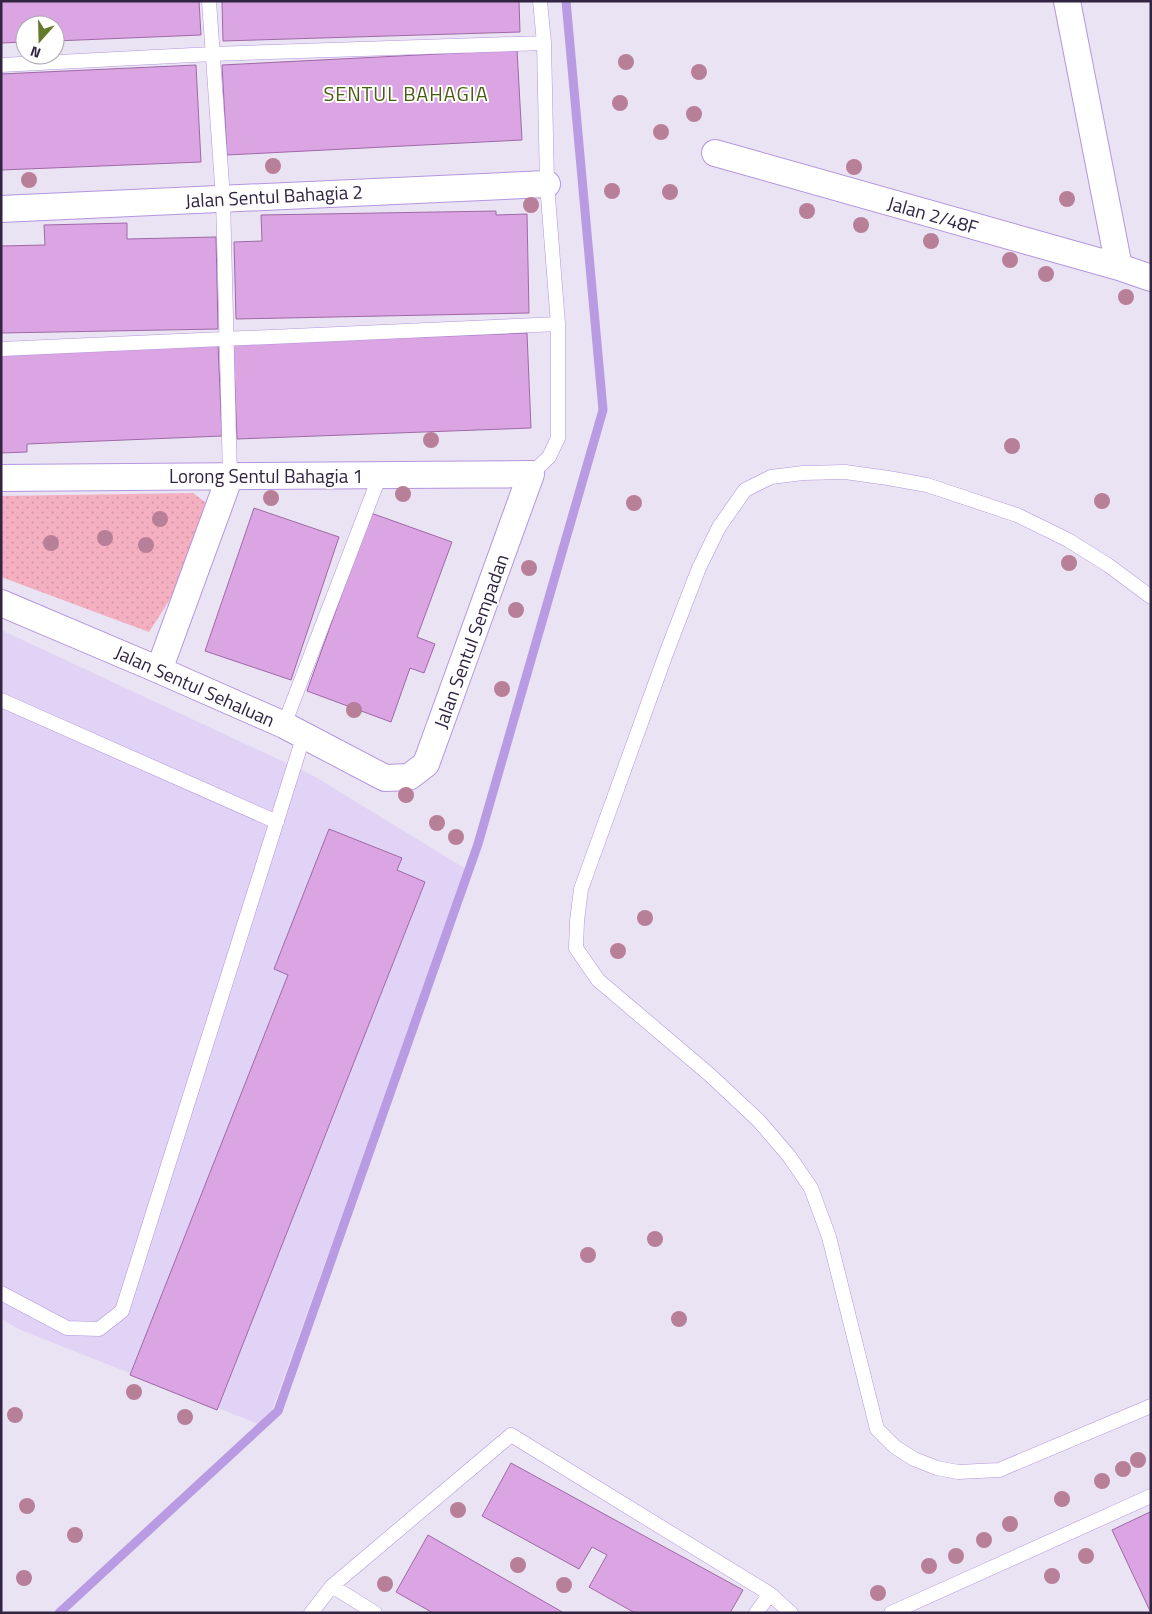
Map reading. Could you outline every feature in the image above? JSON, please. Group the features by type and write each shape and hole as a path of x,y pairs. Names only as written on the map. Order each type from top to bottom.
{"street":[{"path":"1067,1 1119,268"},
{"name":"Jalan 2/48F","path":"715,153 1151,278"},
{"name":"Jalan Sentul Bahagia 2","path":"1,208 547,184"},
{"name":"Lorong Sentul Bahagia 1","path":"1,478 531,474"},
{"name":"Jalan Sentul Sempadan","path":"385,778 409,777 426,764 531,474"},
{"path":"159,670 230,476"},
{"name":"Jalan Sentul Sehaluan","path":"1,604 159,670 294,730 385,778"}],"lane":[{"path":"209,1 223,199 230,476"},
{"path":"531,474 549,458 558,438 558,324 547,184 544,43 540,1"},
{"path":"1,65 212,54 544,43"},
{"path":"1,349 558,324"},
{"path":"1151,597 1108,565 1068,540 1016,515 927,485 845,472 803,473 772,477 745,490 719,527 699,568 667,651 581,890 576,948 598,980 710,1075 759,1121 790,1156 810,1188 829,1237 877,1429 895,1447 914,1459 944,1469 958,1472 999,1470 1151,1406"},
{"path":"1,1293 67,1328 99,1329 122,1312 277,822 294,730 380,475"},
{"path":"1,700 277,822"},
{"path":"310,1613 332,1586 511,1436 770,1594 791,1613"},
{"path":"891,1613 1151,1496"},
{"path":"332,1586 375,1613"},
{"path":"756,1613 770,1594"}],"shaded area":[{"path":"193,493 209,505 174,593 149,632 1,577 1,496"},
{"path":"1,630 312,775 466,869 266,1427 21,1330 1,1319"}],"building":[{"path":"1,1 199,1 201,35 65,41 65,15 15,15 15,42 1,43"},
{"path":"222,1 519,1 520,32 223,41"},
{"path":"517,50 522,140 227,155 222,65"},
{"path":"196,65 201,162 1,170 1,74"},
{"path":"496,211 496,215 527,214 529,313 236,319 234,242 262,241 261,215"},
{"path":"127,223 127,239 216,237 218,329 1,333 1,246 45,245 44,225"},
{"path":"527,333 531,428 237,439 233,344"},
{"path":"218,345 222,436 27,444 27,452 1,453 1,354"},
{"path":"254,508 339,537 291,680 205,651"},
{"path":"371,513 452,542 417,637 435,644 424,673 410,668 391,722 307,691"},
{"path":"329,829 402,858 397,870 425,882 217,1410 130,1375 288,975 274,969"},
{"path":"511,1463 743,1590 730,1613 635,1613 589,1587 607,1555 592,1547 579,1569 482,1516"},
{"path":"1150,1512 1151,1514 1151,1613 1112,1530"},
{"path":"428,1535 564,1613 433,1613 396,1592"}],"waterway":[{"path":"59,1613 278,1411 478,844 603,410 566,1"}],"district":[{"name":"SENTUL BAHAGIA","path":"406,94"}]}
